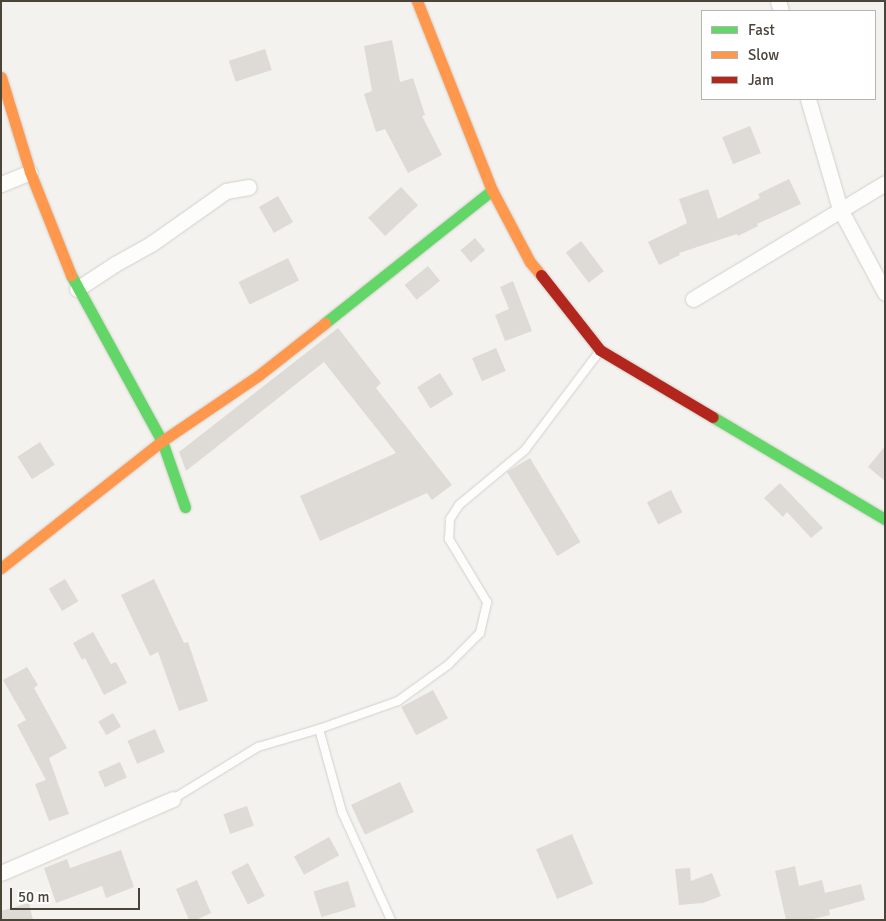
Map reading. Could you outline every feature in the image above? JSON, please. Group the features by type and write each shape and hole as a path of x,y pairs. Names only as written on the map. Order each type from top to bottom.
{"street":[{"path":"417,1 492,190 530,262 600,350 885,519"},
{"path":"1,77 30,172 77,289 162,441 185,507"},
{"path":"808,100 840,209 885,293"},
{"path":"1,184 30,172"},
{"path":"693,299 885,183"},
{"path":"77,289 115,264 151,244 226,191 250,187"},
{"path":"1,568 162,441 259,375 492,190"},
{"path":"1,873 173,800"}],"lane":[{"path":"173,800 258,746 319,729 398,701 448,665 480,633 487,602 449,540 450,520 460,505 525,450 600,350"},
{"path":"319,729 342,812 391,920"}],"building":[{"path":"392,40 400,82 413,78 425,115 422,116 442,155 408,173 385,129 376,132 364,94 372,91 364,46"},
{"path":"265,49 272,70 236,82 229,61"},
{"path":"750,126 761,153 733,164 722,137"},
{"path":"789,179 801,204 757,224 758,226 738,236 737,234 679,253 680,255 659,265 648,242 687,223 679,199 708,189 718,219 760,198 758,194"},
{"path":"401,187 418,205 385,236 368,218"},
{"path":"278,196 293,222 274,233 259,207"},
{"path":"475,238 485,250 471,262 460,250"},
{"path":"581,241 604,271 589,283 566,252"},
{"path":"288,258 299,280 250,305 239,282"},
{"path":"428,266 440,281 417,300 405,285"},
{"path":"513,281 532,331 505,341 495,315 509,309 500,287"},
{"path":"338,328 381,383 376,388 452,485 432,500 427,493 320,541 300,496 396,453 324,362 186,471 179,452"},
{"path":"496,348 506,371 482,381 472,358"},
{"path":"440,373 453,394 430,409 417,387"},
{"path":"40,442 55,465 32,479 17,457"},
{"path":"885,446 885,481 868,467"},
{"path":"530,458 580,542 557,556 507,472"},
{"path":"780,483 823,528 811,538 787,512 783,517 764,498"},
{"path":"671,490 682,512 658,525 647,502"},
{"path":"65,579 78,601 62,611 49,589"},
{"path":"154,579 184,643 188,642 208,701 179,711 158,652 150,656 121,595"},
{"path":"93,632 111,664 116,662 127,683 104,695 85,658 82,660 73,643"},
{"path":"27,667 38,685 34,688 67,748 49,758 69,814 49,821 35,784 46,780 17,725 26,720 3,680"},
{"path":"433,690 448,718 416,735 401,707"},
{"path":"113,713 121,727 106,735 98,722"},
{"path":"155,729 165,752 137,764 127,741"},
{"path":"120,762 127,778 105,787 98,772"},
{"path":"400,782 414,812 365,835 351,805"},
{"path":"247,806 254,826 230,834 223,814"},
{"path":"572,834 593,884 557,899 536,849"},
{"path":"329,837 339,855 304,875 294,856"},
{"path":"121,850 134,887 106,898 102,886 56,903 44,868 67,859 70,868"},
{"path":"248,863 265,896 248,905 231,872"},
{"path":"795,866 799,886 822,880 825,893 861,884 865,900 829,910 830,915 809,920 786,920 775,871"},
{"path":"690,868 691,881 712,873 721,896 703,903 679,905 675,869"},
{"path":"197,880 211,913 196,920 189,920 176,889"},
{"path":"348,881 356,907 321,917 314,892"},
{"path":"29,903 33,920 1,920 1,911"}],"traffic: fast":[{"path":"325,323 492,190"},
{"path":"71,275 162,441 185,507"},
{"path":"713,417 885,519"}],"traffic: slow":[{"path":"417,1 492,190 530,262 541,275"},
{"path":"1,77 30,172 71,275"},
{"path":"1,568 162,441 259,375 325,323"}],"traffic: jam":[{"path":"541,275 600,350 713,417"}]}
